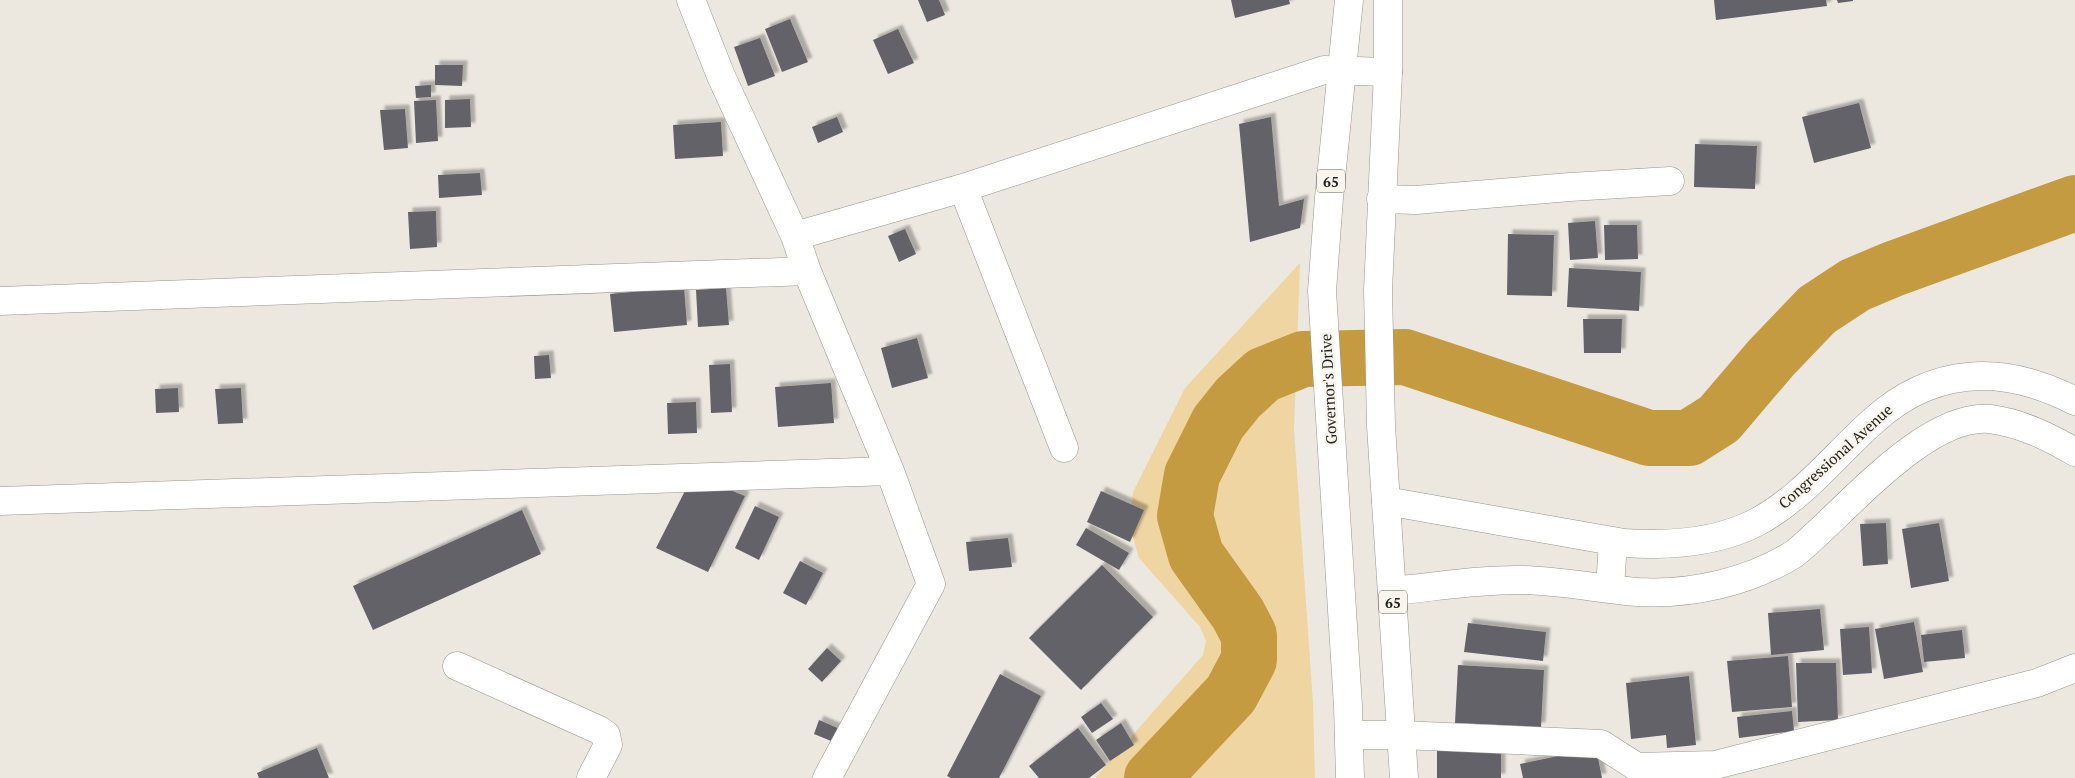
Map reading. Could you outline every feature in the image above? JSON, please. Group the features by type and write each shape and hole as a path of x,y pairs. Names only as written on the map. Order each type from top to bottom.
{"main road":[{"path":"691,0 721,76 795,236 807,271 890,471 931,584 827,778"},
{"name":"Governor's Drive","path":"1350,0 1329,198 1322,291 1350,778"},
{"name":"65","path":"1388,0 1388,72 1378,290 1381,426 1404,778"},
{"path":"795,236 962,188 1324,70 1388,72"},
{"path":"1381,199 1416,200 1670,181"},
{"path":"962,188 1064,448"},
{"path":"0,301 807,271"},
{"name":"Congressional Avenue","path":"1386,501 1613,541 1655,545 1691,542 1724,535 1757,522 1787,502 1813,480 1894,403 1918,389 1969,375 1998,376 2031,382 2075,401"},
{"path":"1392,591 1521,580 1555,581 1610,589 1661,592 1686,590 1734,580 1778,564 1811,540 1879,476 1921,442 1944,429 1966,421 1989,419 2010,423 2034,430 2075,452"},
{"path":"0,501 890,471"},
{"path":"1610,589 1613,541"},
{"path":"457,666 599,730 606,735 608,745 591,778"},
{"path":"1349,735 1402,735 1601,744 1637,767 1715,765 2037,683 2075,668"}],"shaded area":[{"path":"1300,263 1294,429 1313,703 1315,778 1095,778 1203,655 1206,641 1200,627 1139,558 1129,525 1133,492 1185,388"}],"building":[{"path":"918,0 939,0 945,15 927,22"},
{"path":"1231,0 1289,0 1290,4 1235,18"},
{"path":"1714,0 1826,0 1827,6 1716,20"},
{"path":"1837,0 1853,0 1853,1 1838,3"},
{"path":"790,19 808,62 782,72 765,29"},
{"path":"898,29 914,63 888,74 873,40"},
{"path":"760,38 775,76 748,86 734,47"},
{"path":"435,65 463,65 462,86 435,85"},
{"path":"431,85 431,97 416,98 415,86"},
{"path":"470,99 471,127 445,128 445,100"},
{"path":"436,100 438,141 416,143 414,101"},
{"path":"1859,103 1871,148 1814,163 1802,117"},
{"path":"405,109 408,148 384,150 380,110"},
{"path":"837,117 843,132 818,143 812,127"},
{"path":"1271,117 1279,206 1304,199 1300,228 1250,242 1239,124"},
{"path":"721,122 723,156 675,159 673,125"},
{"path":"1695,144 1757,146 1755,189 1694,187"},
{"path":"480,173 482,195 439,198 438,175"},
{"path":"436,211 437,247 410,249 408,212"},
{"path":"1595,221 1598,258 1570,260 1568,223"},
{"path":"1604,225 1637,225 1638,259 1605,260"},
{"path":"905,229 916,254 899,262 888,236"},
{"path":"1508,234 1554,235 1552,296 1507,295"},
{"path":"1569,268 1641,272 1639,311 1567,307"},
{"path":"684,287 687,325 614,332 610,294"},
{"path":"726,288 729,325 698,327 696,290"},
{"path":"1583,319 1622,319 1621,353 1584,353"},
{"path":"917,338 928,378 892,388 881,348"},
{"path":"549,355 551,378 535,379 534,356"},
{"path":"730,364 732,412 711,413 709,365"},
{"path":"831,383 834,423 778,427 775,387"},
{"path":"178,388 179,412 156,413 155,389"},
{"path":"241,388 243,423 218,424 215,389"},
{"path":"696,402 697,433 668,434 667,403"},
{"path":"715,484 745,496 708,572 656,548 688,485"},
{"path":"1101,491 1144,510 1130,542 1087,522"},
{"path":"755,506 779,517 759,560 735,548"},
{"path":"522,510 541,554 373,630 353,586"},
{"path":"1886,523 1888,564 1863,566 1860,524"},
{"path":"1939,523 1949,581 1911,588 1902,529"},
{"path":"1086,528 1129,553 1119,570 1076,545"},
{"path":"1008,538 1012,567 969,571 966,542"},
{"path":"800,561 823,573 806,605 783,593"},
{"path":"1102,565 1153,617 1081,690 1029,638"},
{"path":"1820,609 1824,650 1771,655 1768,613"},
{"path":"1914,622 1923,672 1884,679 1875,629"},
{"path":"1468,623 1546,632 1543,661 1464,652"},
{"path":"1869,627 1872,673 1843,675 1840,629"},
{"path":"1962,630 1965,658 1924,662 1921,635"},
{"path":"827,648 841,661 822,682 808,669"},
{"path":"1788,656 1792,707 1732,712 1727,661"},
{"path":"1796,663 1836,663 1838,720 1798,722"},
{"path":"1458,665 1544,670 1541,727 1455,723"},
{"path":"1000,674 1041,696 999,778 951,778 947,776"},
{"path":"1689,676 1696,745 1667,748 1666,735 1631,739 1626,683"},
{"path":"1101,703 1113,719 1092,733 1081,717"},
{"path":"1792,711 1794,731 1739,738 1737,717"},
{"path":"819,720 842,730 836,743 814,734"},
{"path":"1121,723 1134,745 1110,761 1096,740"},
{"path":"1078,728 1106,765 1089,778 1039,778 1029,766"},
{"path":"317,748 329,778 259,778 257,773"},
{"path":"1596,748 1602,778 1523,778 1520,764"},
{"path":"1437,751 1501,751 1501,778 1437,778"}],"waterway":[{"path":"1152,778 1231,694 1249,660 1249,635 1238,614 1196,555 1185,516 1192,475 1218,423 1238,398 1263,375 1303,359 1405,357 1649,438 1689,438 1719,419 1771,358 1817,310 1855,285 1893,269 2075,203"}]}
